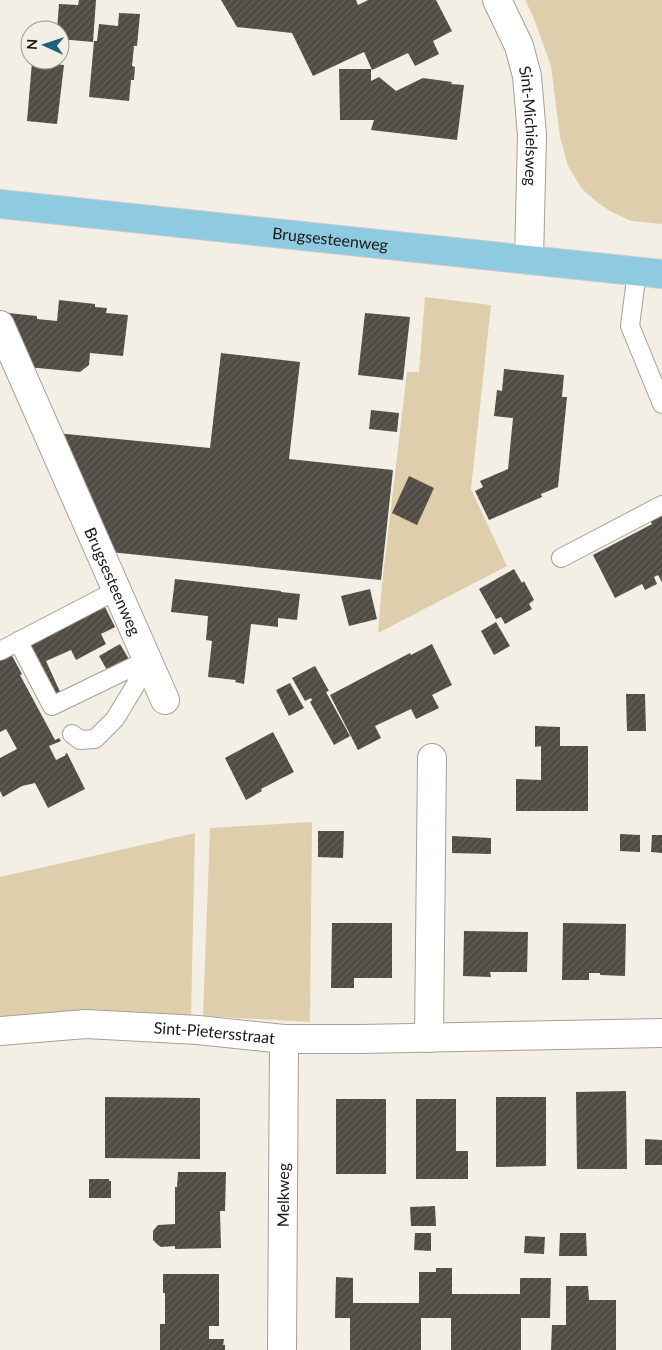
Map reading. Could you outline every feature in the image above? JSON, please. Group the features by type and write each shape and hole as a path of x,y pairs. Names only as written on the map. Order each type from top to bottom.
{"main road":[{"name":"Brugsesteenweg","path":"0,204 649,272"}],"street":[{"name":"Sint-Michielsweg","path":"497,0 519,46 527,76 532,135 529,260"},
{"name":"Brugsesteenweg","path":"0,325 165,700"},
{"path":"429,1038 432,758"},
{"name":"Sint-Pietersstraat","path":"0,1031 86,1024 198,1030 284,1039 662,1033"},
{"name":"Melkweg","path":"282,1350 284,1039"}],"lane":[{"path":"649,272 630,326 662,404"},
{"path":"561,558 662,505"},
{"path":"0,651 116,590"},
{"path":"18,641 52,706 147,660"},
{"path":"72,734 80,740 95,739 115,719 135,686 147,660"}],"shaded area":[{"path":"525,0 662,0 662,224 631,221 598,203 582,189 568,166 560,137 551,66 533,16"},
{"path":"425,297 491,305 471,489 507,566 378,633 407,372 419,372"},
{"path":"312,822 310,1022 203,1016 210,828"},
{"path":"195,833 191,1015 90,1012 0,1022 0,877"}],"building":[{"path":"79,0 96,0 93,42 70,40 70,20 58,20 59,4 78,5"},
{"path":"221,0 356,0 358,5 368,0 436,0 452,31 433,41 439,54 415,66 408,53 372,70 364,52 313,76 292,33 237,27"},
{"path":"119,13 140,14 137,46 134,46 132,66 135,67 134,80 131,80 129,101 89,97 94,41 97,41 99,24 118,26"},
{"path":"339,69 371,69 371,81 379,77 396,91 423,78 464,85 457,140 371,130 374,120 340,120"},
{"path":"31,70 63,70 57,124 27,121"},
{"path":"59,300 95,304 95,307 107,308 106,313 128,315 123,356 90,353 89,365 80,372 27,367 7,325 8,313 37,316 37,319 57,321"},
{"path":"365,313 410,317 403,380 358,375"},
{"path":"221,353 300,362 289,459 393,470 381,580 110,552 56,433 210,448"},
{"path":"504,369 564,375 562,397 567,397 558,487 541,494 542,497 489,520 475,491 483,487 480,481 508,469 513,418 494,416 497,390 502,391"},
{"path":"371,410 399,413 397,432 369,429"},
{"path":"409,476 434,488 417,525 392,513"},
{"path":"662,511 662,582 658,575 654,577 657,584 645,590 642,584 615,598 593,555 652,524 649,518"},
{"path":"514,569 522,583 524,581 534,600 529,604 532,609 505,624 501,617 496,619 479,589"},
{"path":"175,579 300,594 297,620 278,618 278,627 251,624 244,684 235,682 236,680 208,677 212,641 206,640 208,616 171,612"},
{"path":"370,589 377,619 349,626 341,596"},
{"path":"105,607 115,627 101,634 106,644 76,660 71,650 46,661 62,696 56,699 30,645"},
{"path":"496,622 510,646 494,655 481,631"},
{"path":"120,644 130,661 108,672 99,656"},
{"path":"432,644 452,685 432,695 439,708 416,719 411,709 375,726 381,738 358,750 330,695 410,653 411,655"},
{"path":"11,654 22,674 20,675 55,740 59,738 61,741 49,746 56,760 67,753 85,789 48,808 35,783 22,786 3,797 0,791 0,758 17,749 6,729 0,732 0,660"},
{"path":"315,666 329,691 326,692 350,736 334,745 310,702 311,698 305,701 292,678"},
{"path":"290,683 304,708 289,716 276,690"},
{"path":"626,694 645,694 646,731 627,731"},
{"path":"535,726 560,727 560,746 588,746 588,811 516,811 516,779 541,780 541,746 535,747"},
{"path":"273,732 294,772 261,789 262,791 246,800 225,758"},
{"path":"318,831 344,831 343,858 318,857"},
{"path":"620,834 640,835 640,852 620,851"},
{"path":"652,835 662,835 662,853 651,852"},
{"path":"452,836 491,838 491,854 452,853"},
{"path":"332,923 392,923 392,978 354,978 354,988 331,988"},
{"path":"563,923 626,924 625,976 589,973 589,980 562,980"},
{"path":"464,931 528,932 527,972 490,972 491,977 463,976"},
{"path":"626,1091 627,1169 577,1169 576,1092"},
{"path":"105,1097 200,1098 200,1159 105,1158"},
{"path":"496,1097 546,1097 546,1166 496,1167"},
{"path":"336,1099 386,1099 386,1174 336,1174"},
{"path":"416,1099 456,1099 456,1151 468,1151 468,1179 416,1179"},
{"path":"645,1139 662,1140 662,1165 645,1165"},
{"path":"178,1172 226,1172 225,1211 220,1211 221,1248 175,1249 175,1246 161,1247 153,1240 153,1231 158,1225 175,1224 175,1187 177,1187"},
{"path":"89,1179 109,1179 111,1181 111,1198 89,1198"},
{"path":"435,1206 436,1226 411,1226 410,1207"},
{"path":"415,1233 431,1233 431,1251 414,1250"},
{"path":"560,1233 586,1233 587,1256 559,1256"},
{"path":"525,1236 545,1237 544,1254 524,1253"},
{"path":"436,1268 452,1268 452,1294 520,1294 520,1278 551,1278 550,1318 521,1318 521,1350 451,1350 451,1318 421,1318 421,1350 350,1350 350,1318 335,1318 336,1277 353,1278 353,1303 419,1303 419,1272 436,1272"},
{"path":"163,1274 219,1274 219,1326 209,1326 209,1339 224,1339 223,1345 225,1345 225,1350 160,1350 160,1324 165,1324"},
{"path":"566,1286 588,1286 589,1300 616,1300 616,1350 551,1350 552,1325 566,1325"}]}
